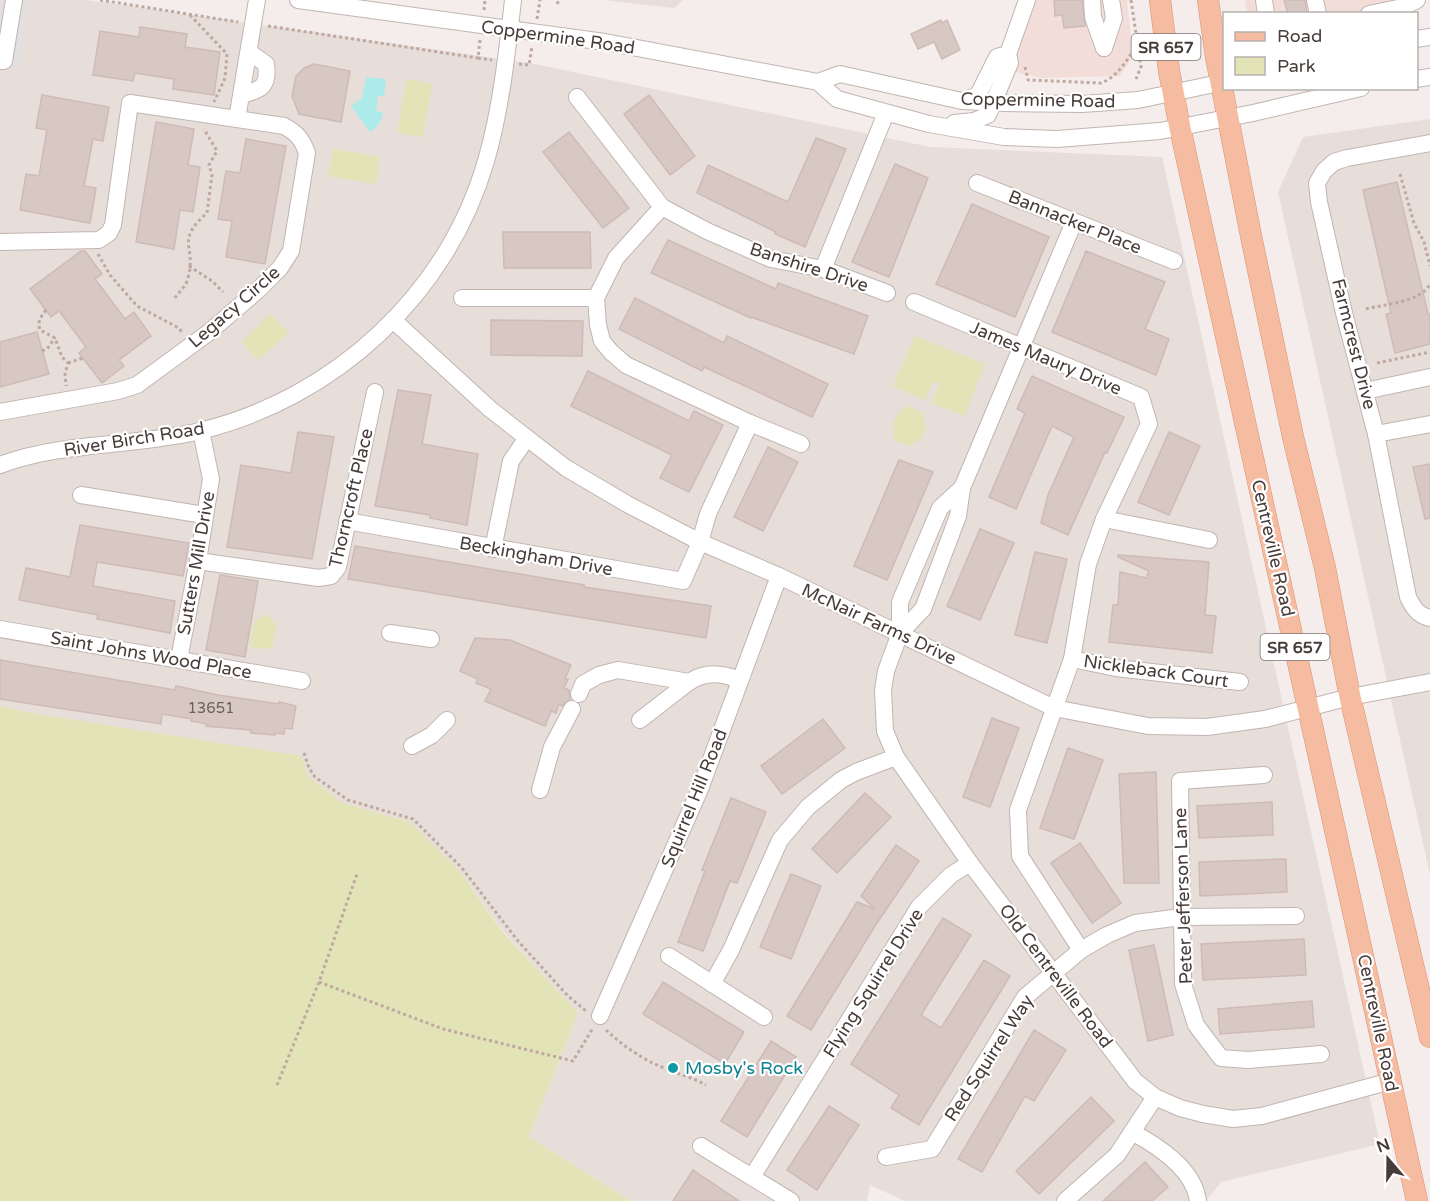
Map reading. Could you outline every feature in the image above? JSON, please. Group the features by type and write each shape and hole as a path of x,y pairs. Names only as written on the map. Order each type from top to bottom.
{"main road":[{"name":"Centreville Road","path":"1160,0 1180,128 1417,1201"},
{"name":"SR 657","path":"1208,0 1223,83"},
{"name":"SR 657","path":"1224,90 1291,425 1325,568 1350,697 1430,1037"}],"street":[{"path":"0,61 4,62 14,0"},
{"path":"237,119 257,0"},
{"name":"Coppermine Road","path":"297,0 605,42 818,82 840,74 962,101 1082,104 1126,102 1223,83"},
{"name":"River Birch Road","path":"0,465 41,453 85,445 201,431 255,414 296,395 329,375 360,352 393,320 435,270 469,208 491,141 513,0"},
{"path":"929,124 967,122 988,115 1010,63 1015,58 1027,0"},
{"path":"1092,0 1093,17 1104,48"},
{"path":"1100,0 1104,48"},
{"path":"1104,48 1114,18 1111,0"},
{"path":"1381,9 1403,7 1417,0"},
{"path":"241,95 254,92 263,86 268,77 266,64 249,52"},
{"path":"962,101 978,95 997,57 1015,58"},
{"name":"Coppermine Road","path":"818,82 837,99 929,124 1004,136 1046,138 1107,136 1180,128 1352,90"},
{"name":"Banshire Drive","path":"577,98 662,207 706,231 771,259 823,269 887,293"},
{"name":"Legacy Circle","path":"0,412 118,391 137,385 192,345 257,291 280,268 291,251 307,153 302,140 295,132 284,126 130,104 112,225 109,233 97,240"},
{"path":"823,269 886,113"},
{"name":"Farmcrest Drive","path":"1430,143 1334,162 1324,171 1317,183 1319,202 1344,313 1376,434 1408,597 1415,610 1430,618"},
{"name":"Bannacker Place","path":"977,183 1174,261"},
{"path":"662,207 616,258 596,298 602,341 626,365 750,423 801,444"},
{"path":"900,633 923,609 958,516 962,488 1074,222"},
{"path":"0,242 97,240"},
{"path":"462,298 596,298"},
{"name":"James Maury Drive","path":"914,302 1141,397 1149,424 1104,519 1088,564 1072,659 1018,810 1020,856 1081,950"},
{"name":"McNair Farms Drive","path":"393,320 490,409 566,468 627,504 700,542 779,576 1054,708 1148,726 1207,727 1265,719 1350,697 1430,682"},
{"path":"1365,391 1430,377"},
{"name":"Thorncroft Place","path":"198,561 319,578 331,576 338,567 375,392"},
{"path":"700,542 708,514 750,423"},
{"path":"1376,434 1430,424"},
{"name":"Sutters Mill Drive","path":"178,659 198,561 211,478 201,431"},
{"path":"494,549 511,461 527,438"},
{"path":"900,633 900,602 904,591 940,508 962,488"},
{"path":"81,495 204,515"},
{"path":"1104,519 1209,540"},
{"name":"Beckingham Drive","path":"347,521 683,581 700,542"},
{"name":"Squirrel Hill Road","path":"598,1019 700,789 779,576"},
{"name":"Saint Johns Wood Place","path":"0,629 302,681"},
{"path":"390,633 431,639"},
{"name":"Old Centreville Road","path":"900,633 886,670 884,690 885,731 896,757 970,863 1135,1081 1155,1097 1180,1108 1233,1119 1262,1116 1391,1081"},
{"name":"Nickleback Court","path":"1072,659 1116,668 1240,682"},
{"path":"540,790 552,747 583,684 599,675 618,670 689,682"},
{"path":"640,720 699,676 712,673 740,680"},
{"path":"412,746 432,735 447,720"},
{"path":"712,984 731,950 780,840 808,807 841,780 896,757"},
{"name":"Peter Jefferson Lane","path":"1264,775 1180,781 1183,984 1196,1025 1221,1058 1248,1060 1321,1054"},
{"name":"Flying Squirrel Drive","path":"752,1177 919,907 951,875 970,863"},
{"name":"Red Squirrel Way","path":"886,1157 932,1149 1024,997 1081,950 1135,923 1181,916 1296,916"},
{"path":"669,956 764,1017"},
{"path":"1065,1201 1117,1155 1155,1097"},
{"path":"1132,1132 1152,1143 1174,1161 1196,1190 1198,1201"},
{"path":"702,1146 790,1201"}],"path":[{"path":"100,0 478,58"},
{"path":"1131,0 1141,68 1136,79"},
{"path":"175,298 188,280 188,235 194,225 207,213 212,175 209,165 217,151 202,126 225,78 227,54 189,14"},
{"path":"1015,58 1028,74 1028,80 1101,83 1117,73 1138,44"},
{"path":"1400,174 1414,223 1424,242 1430,266"},
{"path":"1424,242 1430,239"},
{"path":"97,240 96,251 110,275 137,306 179,328 192,345"},
{"path":"189,266 212,281 223,292"},
{"path":"1366,309 1419,297 1430,284"},
{"path":"46,310 40,319 40,330 55,338 62,357 68,363"},
{"path":"42,351 47,349 55,338"},
{"path":"1377,363 1430,352"},
{"path":"68,363 83,358"},
{"path":"68,363 65,374 68,400"},
{"path":"304,753 315,777 348,800 413,819 462,868 518,941 568,996 598,1019 613,1036 656,1065 706,1084"},
{"path":"277,1085 319,982 357,874"},
{"path":"319,982 443,1029 573,1061 598,1019"}],"shaded area":[{"path":"0,0 31,0 20,68 0,65"},
{"path":"31,0 86,0 530,63 930,147 1162,157 1380,1144 1221,1182 1206,1201 905,1201 870,1185 867,1201 631,1201 529,1137 578,1013 501,929 459,870 410,822 343,803 309,778 0,706 0,65 20,67"},
{"path":"604,0 683,0 674,8"},
{"path":"1022,0 1127,0 1133,56 1120,76 1042,78 995,67"},
{"path":"1245,0 1403,0 1402,12 1247,12"},
{"path":"1430,119 1430,874 1278,192 1303,137"}],"green space":[{"path":"407,79 432,84 423,137 397,133"},
{"path":"333,149 380,157 376,184 328,176"},
{"path":"270,314 289,333 258,360 241,342"},
{"path":"915,336 985,364 965,416 931,403 940,384 933,382 925,400 893,386"},
{"path":"907,406 922,412 926,426 920,440 908,446 894,440 893,429 898,413"},
{"path":"268,614 277,627 272,649 249,647 255,620"},
{"path":"0,706 30,713 301,756 309,778 343,803 410,822 459,870 501,930 578,1013 529,1137 631,1201 0,1201"}],"water":[{"path":"366,77 386,79 384,96 378,96 376,111 383,112 382,119 370,132 351,106 362,98"}],"building":[{"path":"1054,0 1082,0 1085,26 1064,28 1062,15 1055,16"},
{"path":"1284,0 1305,0 1307,12 1287,12"},
{"path":"941,20 942,23 947,20 960,50 942,59 934,42 918,49 911,34"},
{"path":"140,27 187,34 185,47 220,52 214,95 173,89 174,79 135,73 133,81 93,75 100,31 139,37"},
{"path":"314,64 350,71 341,122 299,114 292,96 296,76 304,68"},
{"path":"42,95 109,107 103,141 93,139 84,186 96,188 90,223 20,210 26,174 39,176 47,130 36,128"},
{"path":"649,95 695,156 670,175 624,114"},
{"path":"156,122 194,129 188,165 200,167 193,212 180,210 174,249 136,242"},
{"path":"569,132 629,208 603,228 543,152"},
{"path":"816,138 846,149 805,247 697,193 708,165 788,202"},
{"path":"246,139 286,146 265,264 226,257 232,221 218,219 226,171 240,173"},
{"path":"895,164 928,178 889,277 852,262"},
{"path":"1397,182 1428,314 1430,314 1430,344 1395,353 1386,314 1391,313 1363,190"},
{"path":"972,204 1049,237 1015,317 936,284"},
{"path":"503,232 590,232 591,268 504,268"},
{"path":"668,240 776,289 778,283 868,316 854,354 751,318 651,273"},
{"path":"81,251 85,251 102,274 95,279 125,319 134,312 151,336 119,360 124,366 102,383 79,353 86,347 59,311 51,317 30,289"},
{"path":"1086,251 1165,282 1145,329 1169,339 1156,375 1052,332"},
{"path":"635,298 724,343 727,336 828,384 812,417 704,367 702,371 619,329"},
{"path":"491,320 583,321 582,356 491,355"},
{"path":"37,332 49,374 0,387 0,342"},
{"path":"588,371 689,421 694,411 723,425 689,492 660,478 672,455 571,406"},
{"path":"1032,376 1124,417 1107,453 1105,452 1068,535 1041,523 1048,495 1074,437 1052,426 1016,509 989,497 1025,413 1017,409"},
{"path":"398,390 431,395 422,444 478,454 467,525 430,518 430,515 375,506"},
{"path":"298,432 334,437 312,559 227,547 241,465 291,473"},
{"path":"1169,432 1200,446 1169,515 1138,502"},
{"path":"768,447 798,462 763,531 734,517"},
{"path":"899,460 933,472 887,580 854,566"},
{"path":"1430,464 1430,518 1425,519 1413,467"},
{"path":"80,525 189,543 183,576 97,562 93,586 175,601 170,633 97,619 98,615 19,600 26,568 70,577"},
{"path":"980,529 1014,543 980,620 947,606"},
{"path":"355,546 584,585 584,587 711,606 706,638 348,579"},
{"path":"1035,552 1067,559 1047,643 1015,635"},
{"path":"1118,555 1209,562 1205,615 1216,616 1212,653 1109,642 1113,605 1118,605 1120,572 1146,578 1149,571"},
{"path":"220,575 258,581 245,657 206,650"},
{"path":"475,638 510,640 571,665 564,688 569,690 570,699 562,706 559,704 556,713 551,711 545,726 485,701 491,689 476,683 478,679 460,671"},
{"path":"0,660 175,690 176,686 218,695 296,706 292,729 285,728 284,734 275,733 275,735 251,733 251,730 206,726 207,724 191,721 192,719 162,714 161,724 0,699"},
{"path":"992,718 1019,728 990,807 963,797"},
{"path":"823,719 845,748 782,794 761,766"},
{"path":"1068,748 1103,760 1074,839 1040,828"},
{"path":"1156,772 1159,883 1124,883 1119,774"},
{"path":"865,793 891,817 837,873 812,849"},
{"path":"731,798 766,812 737,883 730,881 703,951 678,942 705,871 702,870"},
{"path":"1272,802 1273,835 1199,838 1197,806"},
{"path":"1080,843 1121,903 1092,923 1051,863"},
{"path":"896,845 919,861 875,926 811,1030 787,1016 857,902 875,909 861,896"},
{"path":"1286,859 1287,892 1200,896 1199,862"},
{"path":"791,874 821,886 791,959 760,947"},
{"path":"943,918 971,935 921,1015 941,1028 984,960 1010,976 919,1125 891,1108 899,1095 851,1064"},
{"path":"1304,939 1306,975 1203,980 1201,944"},
{"path":"1154,945 1173,1035 1148,1041 1129,950"},
{"path":"663,982 744,1032 725,1064 643,1014"},
{"path":"1312,1001 1314,1027 1220,1034 1218,1009"},
{"path":"1034,1030 1066,1050 1034,1101 1025,1096 982,1172 958,1159"},
{"path":"771,1041 796,1057 747,1137 721,1121"},
{"path":"1091,1097 1114,1121 1039,1194 1016,1171"},
{"path":"829,1106 859,1125 817,1190 787,1170"},
{"path":"1145,1162 1168,1187 1152,1201 1103,1201"},
{"path":"693,1170 739,1201 673,1201"}],"place":[{"name":"Mosby's Rock","path":"673,1068"}]}
